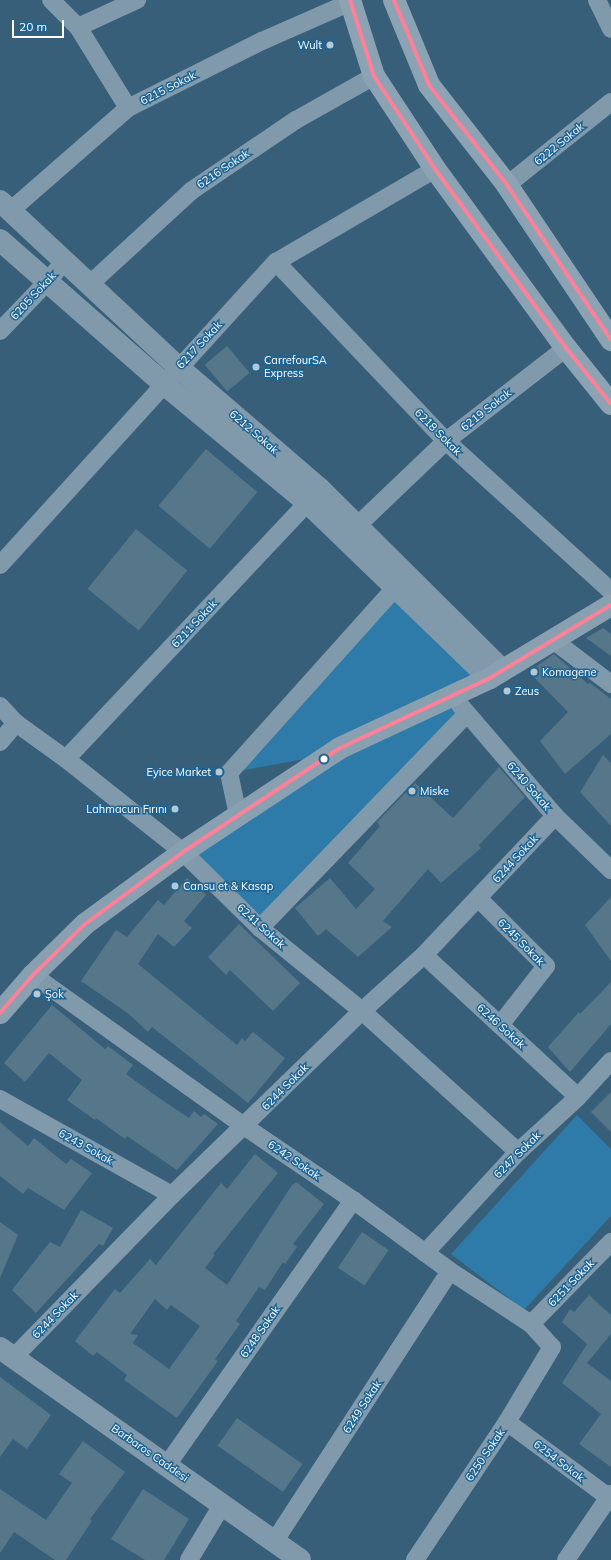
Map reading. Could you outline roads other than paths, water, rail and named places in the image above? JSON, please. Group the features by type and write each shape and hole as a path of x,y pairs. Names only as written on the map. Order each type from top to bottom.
{"main road":[{"path":"394,0 429,85 507,185 611,340"},
{"path":"350,1 374,76 435,169 566,348 611,404"},
{"path":"0,1013 33,975 85,924 183,852 238,815 340,748 453,697 496,674 611,605"}],"street":[{"path":"51,0 78,27 128,108"},
{"path":"78,27 137,0"},
{"path":"597,0 611,29"},
{"name":"6215 Sokak","path":"5,206 128,108 262,41 350,1"},
{"name":"6216 Sokak","path":"90,284 191,191 296,120 374,76"},
{"name":"6222 Sokak","path":"507,185 611,102"},
{"name":"6217 Sokak","path":"0,565 178,367 276,262 435,169"},
{"name":"6212 Sokak","path":"5,206 90,284 314,496 496,674"},
{"name":"6212 Sokak","path":"0,240 164,384 314,496 358,525 401,582"},
{"name":"6205 Sokak","path":"0,331 48,281 64,261"},
{"name":"6218 Sokak","path":"276,262 446,441 611,591"},
{"name":"6219 Sokak","path":"358,525 446,441 566,348"},
{"name":"6211 Sokak","path":"66,759 314,496"},
{"path":"238,815 229,773 401,582"},
{"path":"553,640 611,684"},
{"name":"6240 Sokak","path":"453,697 555,816 610,866"},
{"name":"6241 Sokak","path":"0,706 16,723 66,759 183,852 260,928 362,1011 518,1152"},
{"path":"260,928 467,714"},
{"path":"0,742 16,723"},
{"name":"6244 Sokak","path":"7,1352 362,1011 424,955 555,816"},
{"name":"6245 Sokak","path":"478,898 546,966 500,1025"},
{"name":"6246 Sokak","path":"424,955 578,1096"},
{"name":"6242 Sokak","path":"33,975 244,1126 354,1200 426,1252 450,1272 531,1324 552,1347"},
{"name":"6247 Sokak","path":"426,1252 518,1152 578,1096 611,1061"},
{"name":"6243 Sokak","path":"0,1099 172,1195"},
{"name":"6248 Sokak","path":"167,1465 354,1200"},
{"name":"6251 Sokak","path":"531,1324 611,1242"},
{"name":"6249 Sokak","path":"274,1542 450,1272"},
{"name":"6250 Sokak","path":"415,1560 507,1422 552,1347"},
{"name":"Barbaros Caddesi","path":"7,1352 300,1560"},
{"name":"6254 Sokak","path":"507,1422 610,1497"},
{"path":"566,1560 610,1497"},
{"path":"189,1560 222,1505"}],"place":[{"name":"Wult","path":"330,45"},
{"name":"CarrefourSA Express","path":"256,367"},
{"name":"Komagene","path":"534,672"},
{"name":"Zeus","path":"507,691"},
{"name":"Eyice Market","path":"219,772"},
{"name":"Miske","path":"412,791"},
{"name":"Lahmacun Fırını","path":"175,809"},
{"name":"Cansu et & Kasap","path":"175,886"},
{"name":"Şok","path":"37,994"}]}
